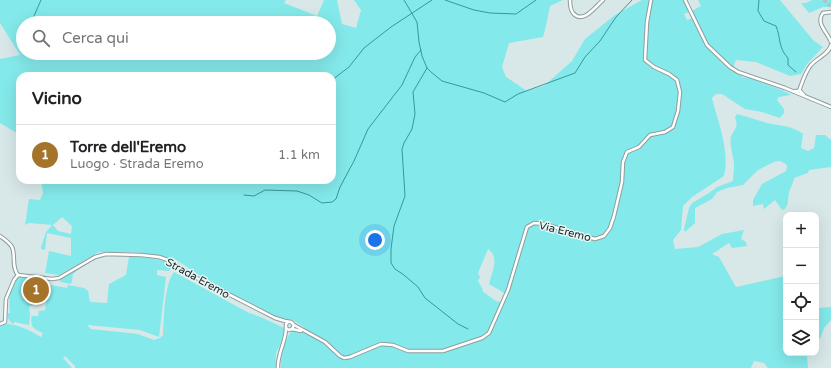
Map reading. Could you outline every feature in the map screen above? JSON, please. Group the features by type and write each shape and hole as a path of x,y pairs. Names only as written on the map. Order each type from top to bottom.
{"street":[{"path":"570,0 572,12 580,17 586,16 603,0"},
{"name":"Via Eremo","path":"294,325 325,342 342,357 348,358 380,344 393,345 408,351 443,351 482,338 490,333 506,296 526,227 534,223 544,224 595,239 604,236 610,228 614,216 622,182 623,162 627,152 639,147 650,135 666,132 673,127 678,111 680,92 677,80 645,60 650,0"},
{"path":"685,0 707,45 730,67 738,72 799,93 831,107"},
{"path":"799,93 811,65 828,51 831,44 820,21 820,16 823,13 831,12"},
{"path":"0,236 13,248 15,271 18,275 6,299 5,322 0,324"},
{"name":"Strada Eremo","path":"18,275 52,279 59,278 95,257 106,254 159,257 167,259 198,279 274,318 286,327"},
{"name":"Strada Eremo","path":"274,318 288,322"},
{"path":"278,368 279,356 285,339 286,327 288,322 292,322 294,325 285,339"},
{"path":"286,327 288,329 292,329"},
{"name":"Via Eremo","path":"292,329 306,332"}],"shaded area":[{"path":"0,0 286,0 284,3 317,16 16,16 16,49 0,23"},
{"path":"324,0 337,0 342,24 356,28 361,10 354,0 563,0 550,6 543,37 509,43 502,67 506,77 527,91 544,86 572,61 585,39 615,15 642,0 684,0 689,12 684,14 687,20 695,17 692,11 701,6 698,0 780,0 813,40 823,47 807,64 801,74 790,76 756,62 736,60 732,71 742,75 742,77 754,79 791,95 779,97 777,100 784,109 784,113 780,118 762,112 745,109 722,94 716,94 712,98 726,156 724,176 692,197 683,206 681,230 673,240 675,249 698,247 722,234 744,230 741,239 746,242 747,246 732,248 729,243 712,254 719,257 736,287 783,276 783,356 807,356 808,368 768,368 764,363 754,361 751,368 281,368 281,359 284,348 287,338 292,331 299,331 317,339 304,327 292,320 284,320 277,317 222,290 175,259 134,252 99,252 59,275 45,273 49,251 71,256 71,238 47,233 45,250 41,249 46,232 52,225 29,223 25,225 29,199 40,200 43,193 42,184 336,184 336,72 16,72 16,133 0,123 0,59 16,56 16,60 336,60 336,16 317,16","holes":["62,217 72,226 71,234 58,231 53,225","488,249 494,256 494,265 489,284 507,294 496,322 494,321 502,302 496,301 482,291 483,290 478,281 480,277 478,273"]},
{"path":"812,0 831,0 831,7 823,7 809,13 801,3 806,3"},
{"path":"737,114 767,123 790,127 799,131 803,134 801,148 808,151 814,148 816,135 825,135 831,140 831,167 809,170 808,173 794,178 785,209 782,210 775,200 764,209 763,204 753,206 753,200 762,184 786,171 786,164 780,161 774,162 758,170 743,185 727,188 717,192 712,199 695,208 695,223 685,232 684,229 689,208 692,203 717,187 733,181 734,165 731,137 736,127 735,117"},
{"path":"129,257 151,258 173,265 169,271 157,270 157,275 166,277 159,337 140,330 87,325 91,329 138,334 154,340 160,338 163,335 166,293 174,272 247,312 284,328 283,337 276,353 276,368 75,368 75,366 65,356 63,358 72,368 0,368 0,324 16,325 41,337 43,333 36,330 32,324 31,318 32,314 32,316 38,316 39,311 45,310 45,284 67,288 68,285 84,288 88,291 90,302 107,303 109,284 126,275"},
{"path":"85,264 73,274 73,281 70,284 61,282 61,278"},
{"path":"21,277 28,278 43,285 43,287 33,288 33,305 29,306 29,325 14,322 14,324 12,323 9,320 7,313 10,313 10,293 14,283"},
{"path":"831,307 831,320 824,328 819,339 819,308"}],"waterway":[{"path":"34,16 41,0"},
{"path":"404,0 417,22 422,56 427,68 442,81 484,93 505,102 518,94 575,73 585,57 600,41 616,17 632,0"},
{"path":"336,77 349,67 364,48 391,27 432,0"},
{"path":"445,0 474,10 490,13 516,14 536,0"},
{"path":"759,0 758,11 764,21 776,26 781,47 788,58 788,65 796,72"},
{"path":"244,195 254,196 265,190 297,191 309,195 322,203 332,202 336,199 340,187 354,161 368,129 402,85 415,57 421,50"},
{"path":"427,68 413,92 415,114 412,129 402,149 405,196 394,226 391,263 395,269 418,287 425,298 458,324 468,329"}],"tunnel":[{"path":"824,0 831,7"}],"place":[{"name":"Torre dell'Eremo","path":"36,290"}]}
